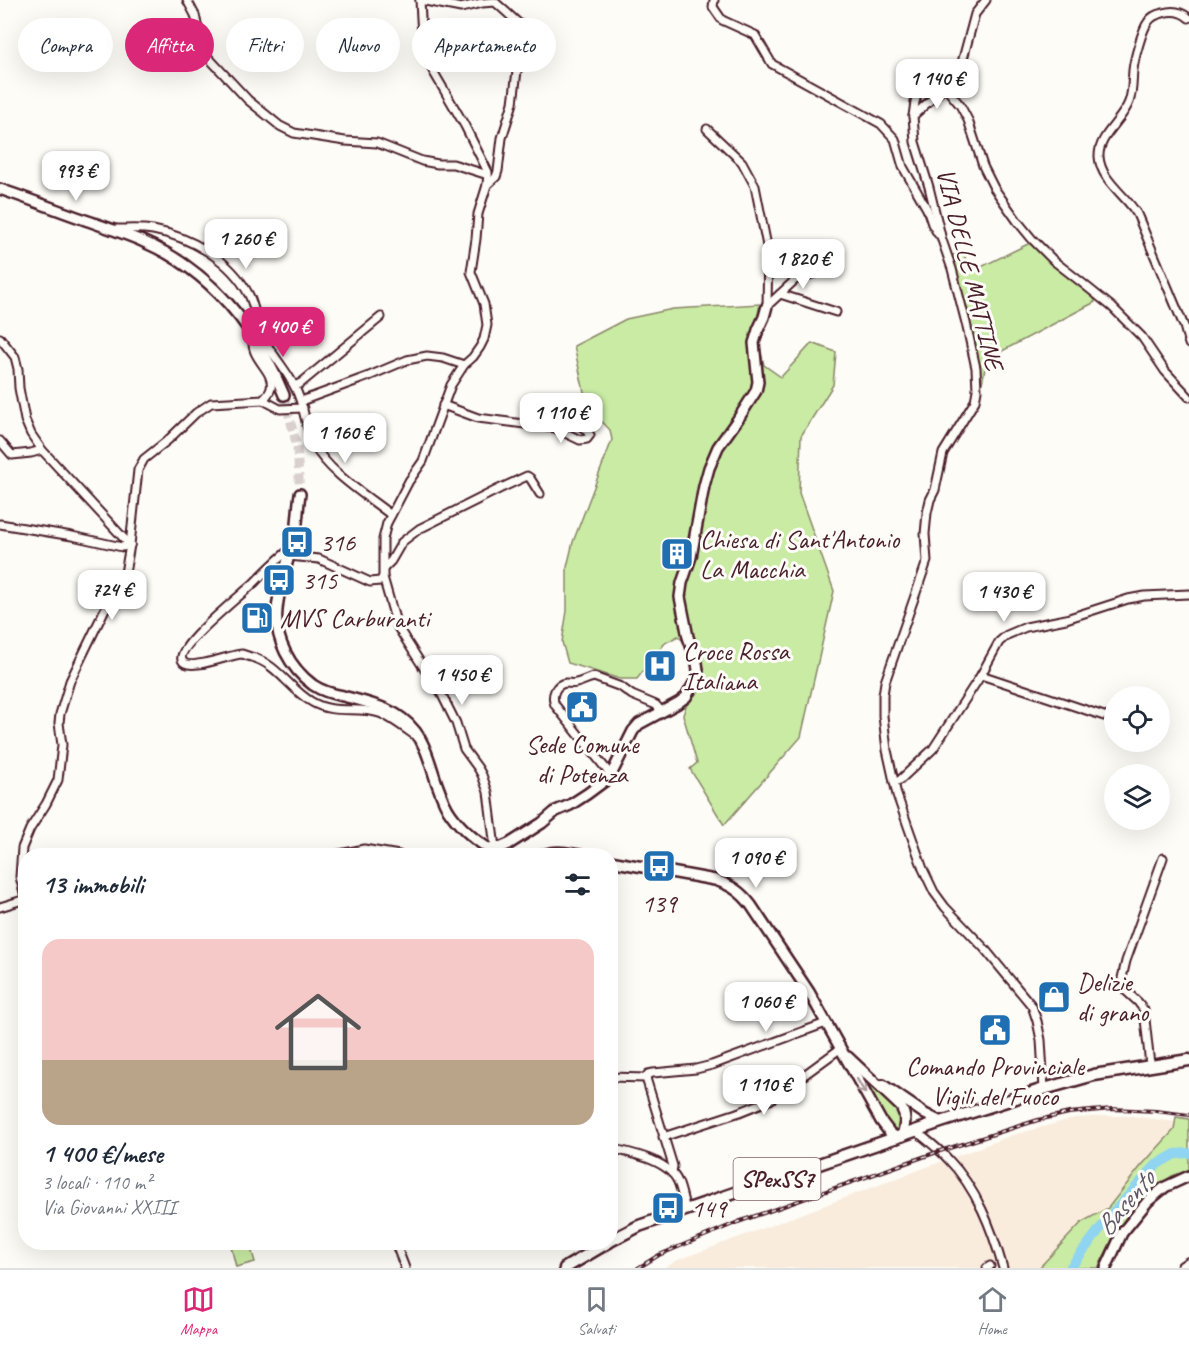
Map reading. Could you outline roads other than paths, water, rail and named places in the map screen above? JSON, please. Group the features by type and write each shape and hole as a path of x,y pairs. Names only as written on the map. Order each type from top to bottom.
{"highway":[{"path":"1183,1268 1189,1264"}],"main road":[{"path":"0,189 143,241 167,254 207,282 236,311 254,336 266,355 284,395"},
{"path":"507,848 556,811 570,805 606,780 639,724 678,704 686,697 697,678 697,663 688,637 680,597 682,583 691,557 709,468 718,447 756,391 758,382 754,343 767,306"},
{"path":"300,494 296,529 276,612 277,627 287,656 301,674 327,692 379,706 402,717 414,729 427,753 443,801 450,814 466,831 497,848"},
{"path":"618,862 715,880 738,891 751,904 808,993 881,1121 890,1133 899,1137 905,1120 903,1111 842,1050"},
{"name":"SPexSS7","path":"618,1237 639,1226 1044,1089 1085,1077 1189,1060"},
{"path":"865,1072 941,1122"},
{"path":"868,1148 878,1139 881,1121"},
{"path":"1106,1268 1122,1233 1148,1201 1165,1187 1189,1176"},
{"name":"SPexSS7","path":"565,1268 595,1250"}],"street":[{"path":"187,0 195,15 206,55 248,100 280,126 294,133 345,141 377,143 422,161 453,164 488,175"},
{"path":"486,185 496,177 498,171 502,138 513,104 524,28 495,1 460,8 420,0 422,37 426,56 469,134 488,175 478,214 471,272 484,304 487,325 480,346 473,357 464,364 451,385 423,461 391,515 383,538 383,577 397,626 439,689 456,723 464,749 482,775 502,848"},
{"path":"714,0 713,7 723,20 755,35 772,64 881,124 895,139 903,167 942,240"},
{"path":"913,116 945,86 952,86 956,82 975,14 986,0"},
{"path":"1189,18 1180,12 1168,12 1157,15 1144,28 1134,65 1129,102 1105,138 1099,156 1111,183 1137,214 1184,326 1189,344"},
{"name":"VIA DELLE MATTINE","path":"945,86 935,72 929,71 923,74 913,116 915,142 966,323 976,368 977,390 972,406 943,453 935,490 930,500 927,513 927,561 885,682 883,695 885,739 897,795 923,869 934,892 1032,1006 1041,1040 1044,1089"},
{"path":"945,86 964,112 994,188 1018,222 1054,261 1112,307 1142,337 1165,371 1189,397"},
{"path":"707,129 742,162 755,186 768,251 767,306"},
{"path":"110,229 143,229 162,232 198,246 217,257 231,271 248,293 261,335 295,386 314,445 328,466 391,515"},
{"path":"767,306 795,280 818,272"},
{"path":"780,294 836,312"},
{"path":"295,386 301,384 381,317"},
{"path":"254,336 253,350 271,379 271,390 263,400"},
{"path":"0,338 15,357 25,420 31,434 42,450 130,545"},
{"path":"22,848 30,829 50,799 58,780 62,745 59,723 65,694 77,664 105,609 117,595 125,573 138,470 144,459 196,413 211,403 263,400 280,410 302,405 407,360 427,356 464,364"},
{"path":"443,405 478,418 543,426 565,432 580,440 590,435 575,422 539,408"},
{"path":"0,441 12,455 42,450"},
{"path":"384,568 402,542 419,529 508,484 527,476 540,494"},
{"path":"0,524 122,547 130,545"},
{"path":"383,577 376,582 370,582 319,560 290,552 276,560 255,582 212,618 186,646 181,659 185,663 194,665 241,654 262,659 311,702 331,710 365,710 381,713 419,738"},
{"path":"894,782 900,780 933,749 981,675 999,642 1007,635 1026,627 1066,619 1128,599 1189,594"},
{"path":"981,675 1104,716"},
{"path":"610,774 555,705 553,700 555,690 563,684 577,683 594,677 621,687 632,695 656,705 662,712"},
{"path":"1150,1065 1143,1010 1138,1002 1126,992 1122,978 1163,858"},
{"path":"0,907 18,901"},
{"path":"646,1078 648,1074 653,1073 696,1069 712,1065 826,1023"},
{"path":"663,1137 770,1100 842,1050"},
{"path":"618,1077 646,1078"},
{"path":"646,1078 673,1166 672,1173"},
{"path":"916,1131 949,1160 969,1185 983,1212 1003,1268"},
{"path":"618,1150 649,1158 672,1173 678,1180 686,1210"},
{"path":"398,1250 405,1268"}],"waterway":[{"name":"Basento","path":"1070,1268 1109,1217 1156,1165 1175,1154 1189,1153"}],"tunnel":[{"path":"284,395 297,447 300,494"}],"railway":[{"path":"638,1268 659,1255 738,1222 940,1151 1038,1120 1069,1113 1112,1109 1189,1115"}],"place":[{"name":"316","path":"297,542"},
{"name":"Chiesa di Sant'Antonio La Macchia","path":"677,554"},
{"name":"315","path":"279,580"},
{"name":"MVS Carburanti","path":"257,618"},
{"name":"Croce Rossa Italiana","path":"660,666"},
{"name":"Sede Comune di Potenza","path":"582,707"},
{"name":"139","path":"659,866"},
{"name":"Delizie di grano","path":"1054,997"},
{"name":"Comando Provinciale Vigili del Fuoco","path":"995,1030"},
{"name":"149","path":"668,1208"}]}
